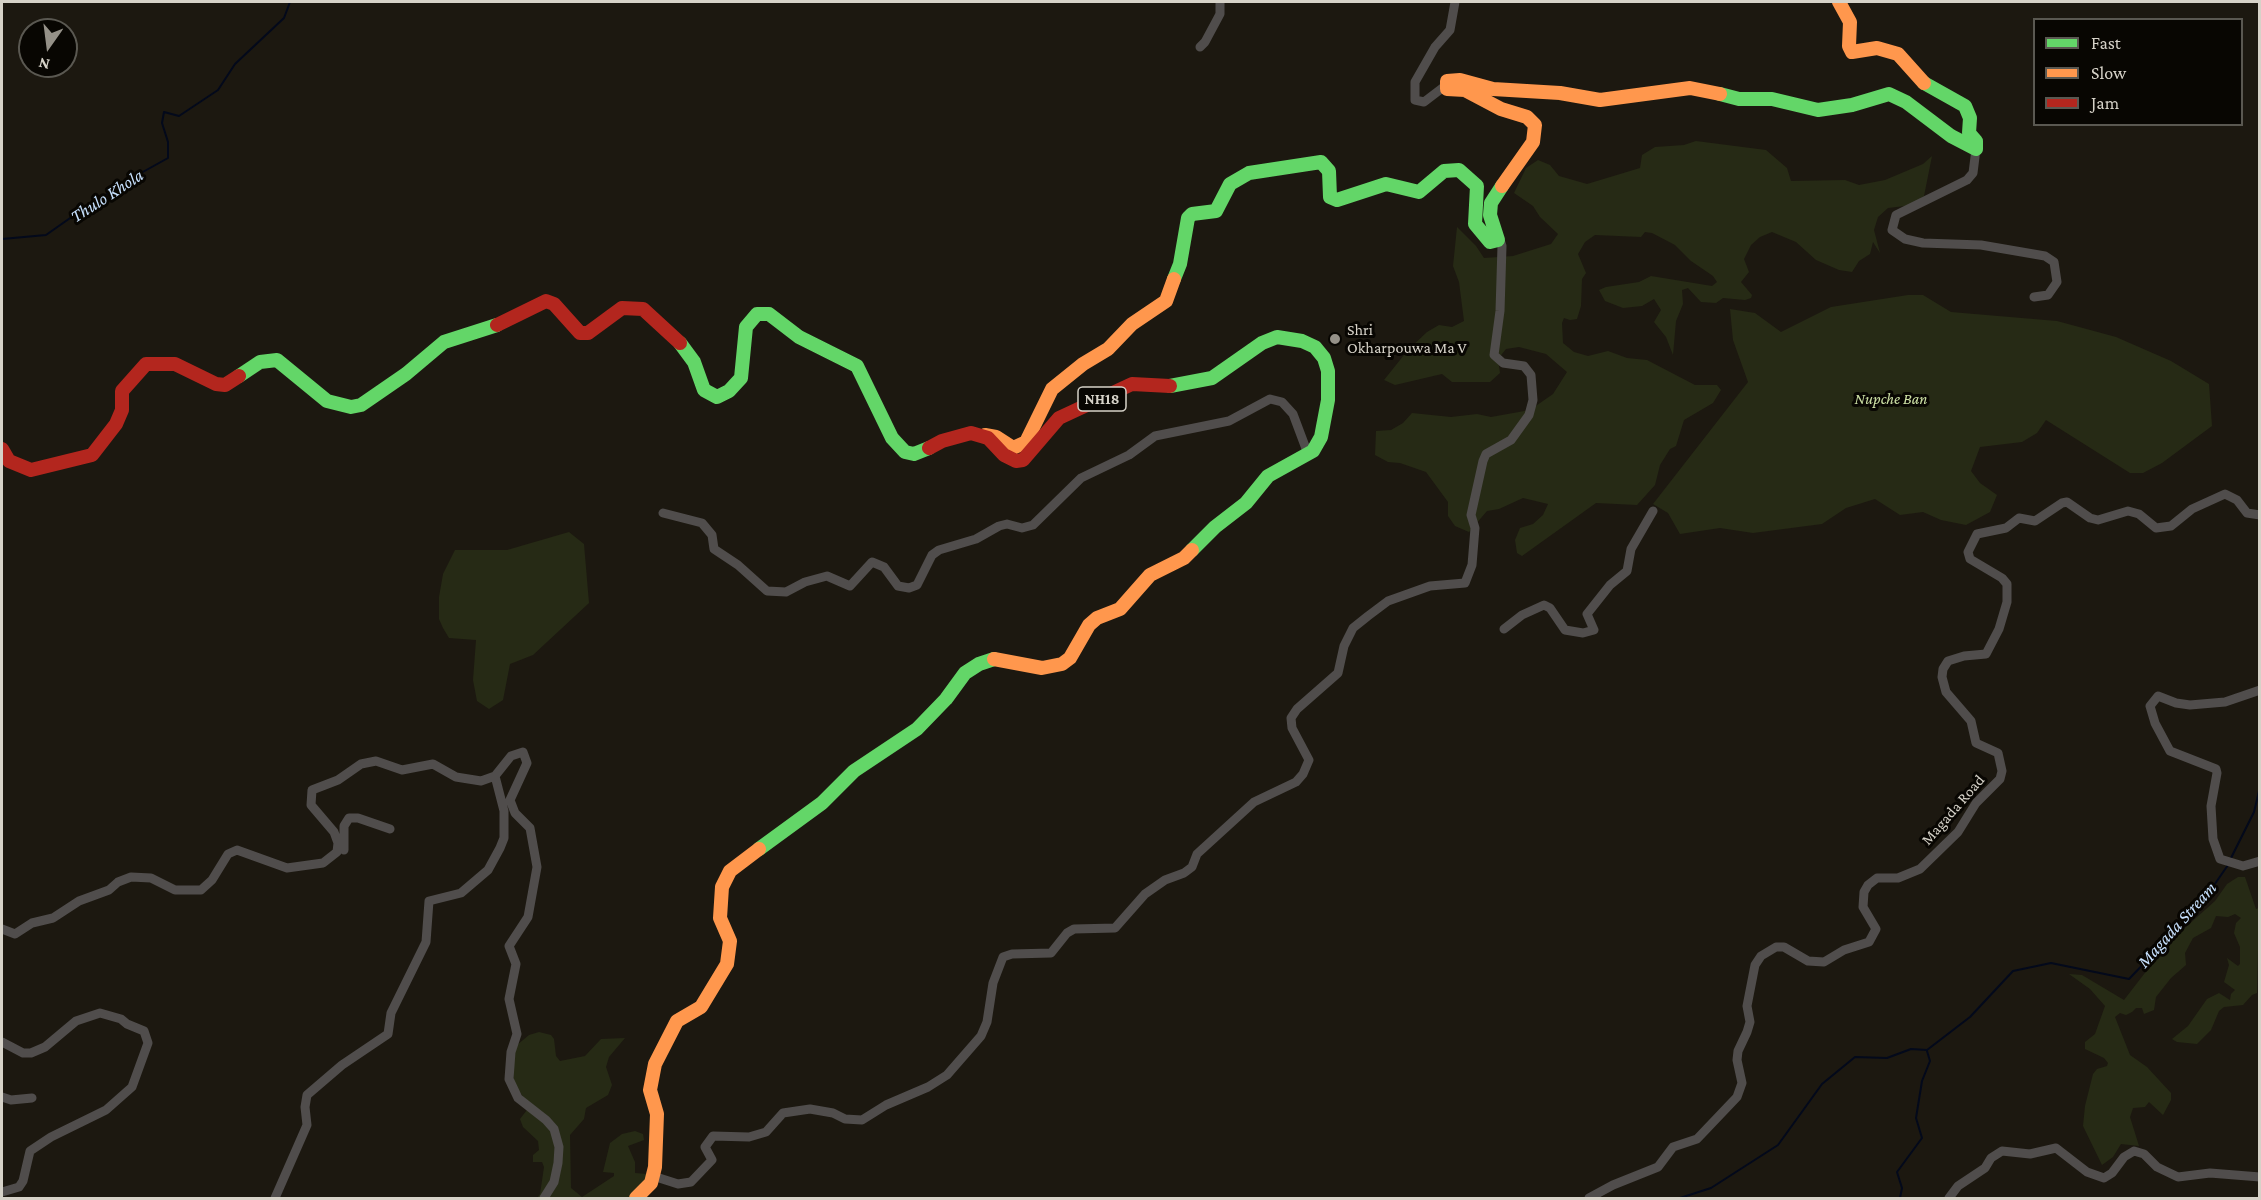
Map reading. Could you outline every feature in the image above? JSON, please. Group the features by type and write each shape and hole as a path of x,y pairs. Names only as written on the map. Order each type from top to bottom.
{"main road":[{"path":"2,449 9,461 16,466 31,470 92,455 116,424 122,410 122,391 130,378 146,364 156,362 174,364 225,386 260,362 277,360 327,401 351,407 361,405 391,386 444,342 493,327 546,301 554,304 580,333 593,330 622,308 643,309 660,322 686,349 694,362 697,376 704,390 717,397 729,391 741,378 746,327 757,314 769,314 799,337 857,366 892,438 905,452 914,454 922,452 942,441 971,433 996,437 1013,448 1026,442 1052,389 1083,364 1108,349 1132,324 1153,312 1166,301 1180,264 1188,218 1192,214 1216,211 1230,184 1249,173 1321,162 1329,171 1330,197 1337,200 1386,184 1419,192 1444,171 1459,170 1477,186 1475,224 1490,242 1495,243 1499,237 1491,221 1491,203 1533,142 1535,125 1527,117 1501,109 1465,90 1451,90 1444,86 1448,81 1455,80 1493,89 1536,90 1600,100 1690,88 1708,90 1739,99 1772,99 1818,110 1852,105 1889,94 1906,102 1951,136 1976,148 1976,141 1969,133 1970,118 1965,106 1924,83 1898,54 1876,48 1852,52 1849,46 1850,22 1839,2"},
{"name":"NH18","path":"653,1176 657,1114 650,1090 656,1064 677,1021 701,1007 727,964 730,941 720,918 719,902 722,887 730,871 822,803 855,771 917,729 972,669 994,659 1041,668 1062,664 1070,658 1089,625 1097,618 1120,609 1150,575 1184,558 1215,527 1246,503 1268,476 1308,454 1319,444 1328,400 1328,371 1324,358 1315,347 1302,341 1277,337 1262,343 1212,378 1175,387 1142,382 1132,384 1068,414 1053,423 1043,439 1023,460 1009,459 982,435"},
{"path":"636,1198 647,1189 653,1176"}],"street":[{"path":"1200,47 1220,14 1220,2"},
{"path":"1444,86 1424,102 1414,100 1415,82 1435,47 1450,30 1455,2"},
{"path":"1976,148 1972,173 1967,180 1896,214 1892,230 1905,239 1923,243 1981,245 2045,256 2054,262 2057,282 2048,295 2034,297"},
{"path":"653,1176 678,1184 691,1182 712,1160 705,1148 713,1136 749,1137 766,1132 783,1113 810,1109 845,1119 862,1120 886,1105 928,1087 946,1075 981,1036 987,1022 993,983 1003,957 1012,954 1051,953 1067,933 1074,929 1115,928 1145,894 1165,880 1184,873 1192,867 1197,854 1254,802 1296,782 1303,774 1309,760 1292,728 1291,718 1297,709 1338,673 1344,646 1353,628 1368,615 1388,601 1430,586 1465,583 1472,565 1475,528 1471,515 1485,454 1506,445 1529,415 1533,400 1531,375 1524,366 1503,363 1494,355 1500,311 1502,246 1499,237"},
{"path":"663,513 702,523 712,536 714,549 767,591 786,592 805,582 827,576 850,586 872,562 884,567 898,585 909,588 917,585 932,555 939,550 976,539 999,526 1007,524 1022,528 1033,525 1081,478 1129,455 1155,436 1229,421 1270,399 1282,402 1293,414 1308,454"},
{"name":"Magada Road","path":"1589,1198 1613,1185 1658,1167 1673,1147 1697,1139 1737,1097 1742,1083 1737,1060 1738,1051 1748,1032 1750,1022 1747,1006 1755,964 1761,956 1776,947 1784,947 1808,961 1824,962 1844,950 1869,942 1876,929 1863,907 1864,892 1868,885 1877,878 1898,878 1920,869 1958,832 1976,803 2000,779 2002,771 1998,753 1976,743 1971,722 1946,692 1942,677 1943,669 1948,661 1964,656 1986,654 1999,629 2007,602 2007,584 2002,578 1971,559 1968,552 1977,534 2006,528 2019,518 2036,521 2061,502 2067,502 2090,518 2098,520 2128,511 2139,514 2156,528 2171,526 2192,509 2225,494 2237,500 2247,513 2259,515"},
{"path":"1504,629 1522,615 1544,605 1551,608 1565,630 1583,633 1594,630 1587,614 1610,585 1627,571 1630,549 1653,511"},
{"path":"2259,690 2225,702 2190,705 2157,696 2150,706 2155,723 2170,751 2216,769 2211,806 2213,839 2220,859 2243,866 2259,861"},
{"path":"2,929 15,934 32,923 53,918 79,901 109,890 118,882 131,876 151,878 175,890 201,890 212,880 228,854 237,850 287,868 323,863 337,852 338,843 334,832 311,805 312,790 338,780 361,764 376,761 402,770 432,764 456,777 481,781 495,776 511,756 523,752 527,757 510,800 514,813 530,828 537,867 528,916 509,946 516,964 509,999 517,1034 511,1053 509,1079 518,1098 554,1130 559,1147 558,1163 555,1182 544,1198"},
{"path":"275,1198 307,1125 305,1107 308,1095 342,1065 388,1034 391,1013 426,942 426,905 429,901 461,894 488,870 500,848 504,838 504,811 495,776"},
{"path":"344,850 344,826 349,818 358,818 390,829"},
{"path":"2,1042 23,1053 31,1053 45,1047 76,1022 100,1012 121,1019 126,1024 144,1032 148,1043 132,1087 106,1110 51,1137 30,1151 23,1181 19,1187 2,1192"},
{"path":"2,1097 6,1100 32,1098"},
{"path":"1949,1198 1958,1186 1985,1168 1991,1158 2002,1151 2030,1154 2056,1148 2087,1172 2104,1178 2112,1173 2124,1157 2134,1151 2144,1154 2157,1167 2178,1177 2210,1173 2259,1177"}],"green space":[{"path":"1696,141 1766,150 1787,168 1791,181 1845,180 1859,185 1885,180 1923,164 1932,156 1924,196 1913,205 1888,208 1878,217 1874,230 1880,253 1873,242 1870,254 1859,261 1852,272 1839,270 1816,260 1796,242 1772,232 1760,237 1751,245 1744,259 1749,272 1741,282 1752,295 1751,298 1745,300 1723,298 1716,303 1701,302 1688,288 1682,290 1683,304 1676,321 1673,355 1666,337 1654,322 1661,310 1654,299 1642,306 1623,308 1605,301 1599,290 1639,282 1651,276 1712,286 1717,282 1713,276 1691,261 1675,245 1652,233 1645,232 1641,237 1595,235 1585,242 1578,254 1586,273 1582,279 1581,306 1577,319 1564,318 1563,343 1574,352 1588,356 1608,351 1627,358 1647,360 1695,385 1717,385 1721,390 1713,403 1684,420 1676,446 1670,449 1660,465 1655,485 1637,505 1596,503 1522,556 1517,553 1515,540 1520,528 1533,524 1543,515 1548,504 1523,498 1499,509 1487,511 1469,532 1455,526 1448,516 1448,502 1426,472 1400,463 1388,462 1375,455 1376,431 1391,430 1403,423 1412,413 1451,417 1477,414 1491,417 1530,410 1553,394 1567,372 1546,354 1519,347 1506,349 1498,359 1500,373 1490,382 1452,382 1442,374 1395,385 1384,380 1408,350 1427,332 1439,325 1452,327 1464,321 1459,282 1453,266 1457,227 1476,246 1484,258 1513,256 1551,244 1558,234 1540,217 1533,206 1514,193 1526,168 1538,160 1550,165 1559,176 1587,184 1640,168 1642,155 1655,147 1684,145"},
{"name":"Nupche Ban","path":"1908,295 1923,295 1951,312 2057,321 2116,337 2171,361 2209,384 2212,426 2162,463 2143,473 2130,473 2046,420 2037,433 2022,442 1980,447 1971,471 1980,483 1997,495 1990,512 1966,525 1941,520 1923,512 1900,515 1875,499 1846,508 1822,524 1753,533 1720,528 1680,534 1668,513 1653,504 1748,382 1733,340 1730,309 1755,313 1781,332 1831,307"},
{"path":"569,532 584,544 589,603 533,655 510,664 503,700 489,709 477,701 473,680 476,640 449,638 439,619 439,597 443,574 455,550 507,550"},
{"path":"2238,877 2245,877 2256,909 2259,908 2257,993 2243,1005 2224,1007 2219,1011 2211,1030 2197,1044 2177,1042 2172,1039 2188,1026 2207,999 2219,993 2230,1000 2235,990 2224,982 2229,965 2227,958 2238,966 2240,964 2240,947 2234,933 2236,923 2241,918 2235,914 2228,917 2216,916 2211,928 2193,938 2185,953 2186,965 2171,978 2156,997 2154,1010 2144,1014 2142,1008 2136,1008 2126,1015 2120,1013 2115,1017 2130,1055 2147,1067 2171,1093 2171,1100 2163,1115 2149,1102 2145,1107 2133,1108 2130,1117 2139,1146 2121,1144 2113,1157 2102,1165 2083,1126 2085,1106 2093,1074 2097,1069 2107,1066 2108,1063 2104,1058 2085,1049 2085,1042 2095,1034 2105,1006 2090,989 2069,974 2082,975 2124,1000 2168,943 2215,901 2227,884"},
{"path":"539,1032 551,1035 554,1039 556,1056 560,1061 585,1056 601,1039 625,1038 609,1057 606,1067 612,1085 608,1095 586,1108 584,1119 570,1135 571,1188 582,1197 614,1176 614,1173 603,1172 610,1143 622,1134 635,1131 643,1134 644,1140 628,1146 635,1162 635,1173 647,1174 642,1188 631,1198 537,1198 540,1194 544,1167 542,1162 533,1162 533,1155 539,1150 538,1141 523,1127 520,1119 530,1106 514,1084 512,1059 517,1045 529,1035"}],"waterway":[{"name":"Thulo Khola","path":"2,239 46,235 73,216 93,206 114,188 168,158 168,142 162,123 164,112 179,116 218,90 235,64 284,18 290,2"},
{"name":"Magada Stream","path":"2230,860 2254,812 2260,787"},
{"name":"Magada Stream","path":"1680,1198 1711,1188 1778,1145 1822,1084 1855,1057 1887,1058 1911,1049 1927,1050 1970,1017 2013,971 2051,963 2129,979 2201,904 2228,865"},
{"name":"Magada Stream","path":"1900,1198 1902,1188 1897,1172 1922,1138 1916,1118 1922,1081 1930,1061 1927,1051"}],"traffic: fast":[{"path":"1720,94 1739,99 1772,99 1818,110 1852,105 1889,94 1906,102 1951,136 1976,149 1976,141 1969,133 1970,118 1965,106 1924,83"},
{"path":"1174,279 1180,264 1188,218 1192,214 1216,211 1230,184 1249,173 1321,162 1329,171 1330,197 1337,200 1386,184 1419,192 1444,171 1459,170 1477,186 1475,224 1490,242 1498,240 1490,215 1491,203 1502,186"},
{"path":"680,343 694,362 704,390 717,397 729,391 741,378 746,327 757,314 769,314 799,337 857,366 892,438 905,452 914,454 929,448"},
{"path":"239,376 260,362 277,360 327,401 351,407 361,405 406,374 444,342 497,325"},
{"path":"1170,386 1212,378 1262,343 1277,337 1302,341 1315,347 1324,358 1328,371 1328,400 1321,437 1313,451 1268,476 1246,503 1215,527 1192,550"},
{"path":"759,849 822,803 854,771 917,729 946,699 965,673 979,664 994,659"}],"traffic: slow":[{"path":"1839,2 1850,22 1849,46 1852,52 1877,48 1898,54 1924,83"},
{"path":"1502,186 1533,142 1535,125 1527,117 1501,109 1465,90 1447,89 1447,81 1460,80 1493,89 1560,93 1600,100 1690,88 1720,94"},
{"path":"985,435 996,437 1013,448 1026,442 1052,389 1083,364 1108,349 1132,324 1166,301 1174,279"},
{"path":"994,659 1042,668 1062,664 1070,658 1089,625 1097,618 1120,609 1150,575 1184,558 1192,550"},
{"path":"636,1198 651,1183 655,1167 657,1114 650,1090 655,1064 677,1021 701,1007 727,964 730,941 720,918 722,887 730,871 759,849"}],"traffic: jam":[{"path":"497,325 546,301 554,304 580,333 588,333 622,308 643,309 680,343"},
{"path":"2,449 9,461 31,470 92,455 116,424 122,410 122,391 146,364 175,364 216,384 225,385 239,376"},
{"path":"929,448 942,441 971,433 988,438 1004,455 1016,461 1023,460 1059,418 1132,384 1170,386"}],"place":[{"name":"Shri Okharpouwa Ma V","path":"1335,339"}]}
